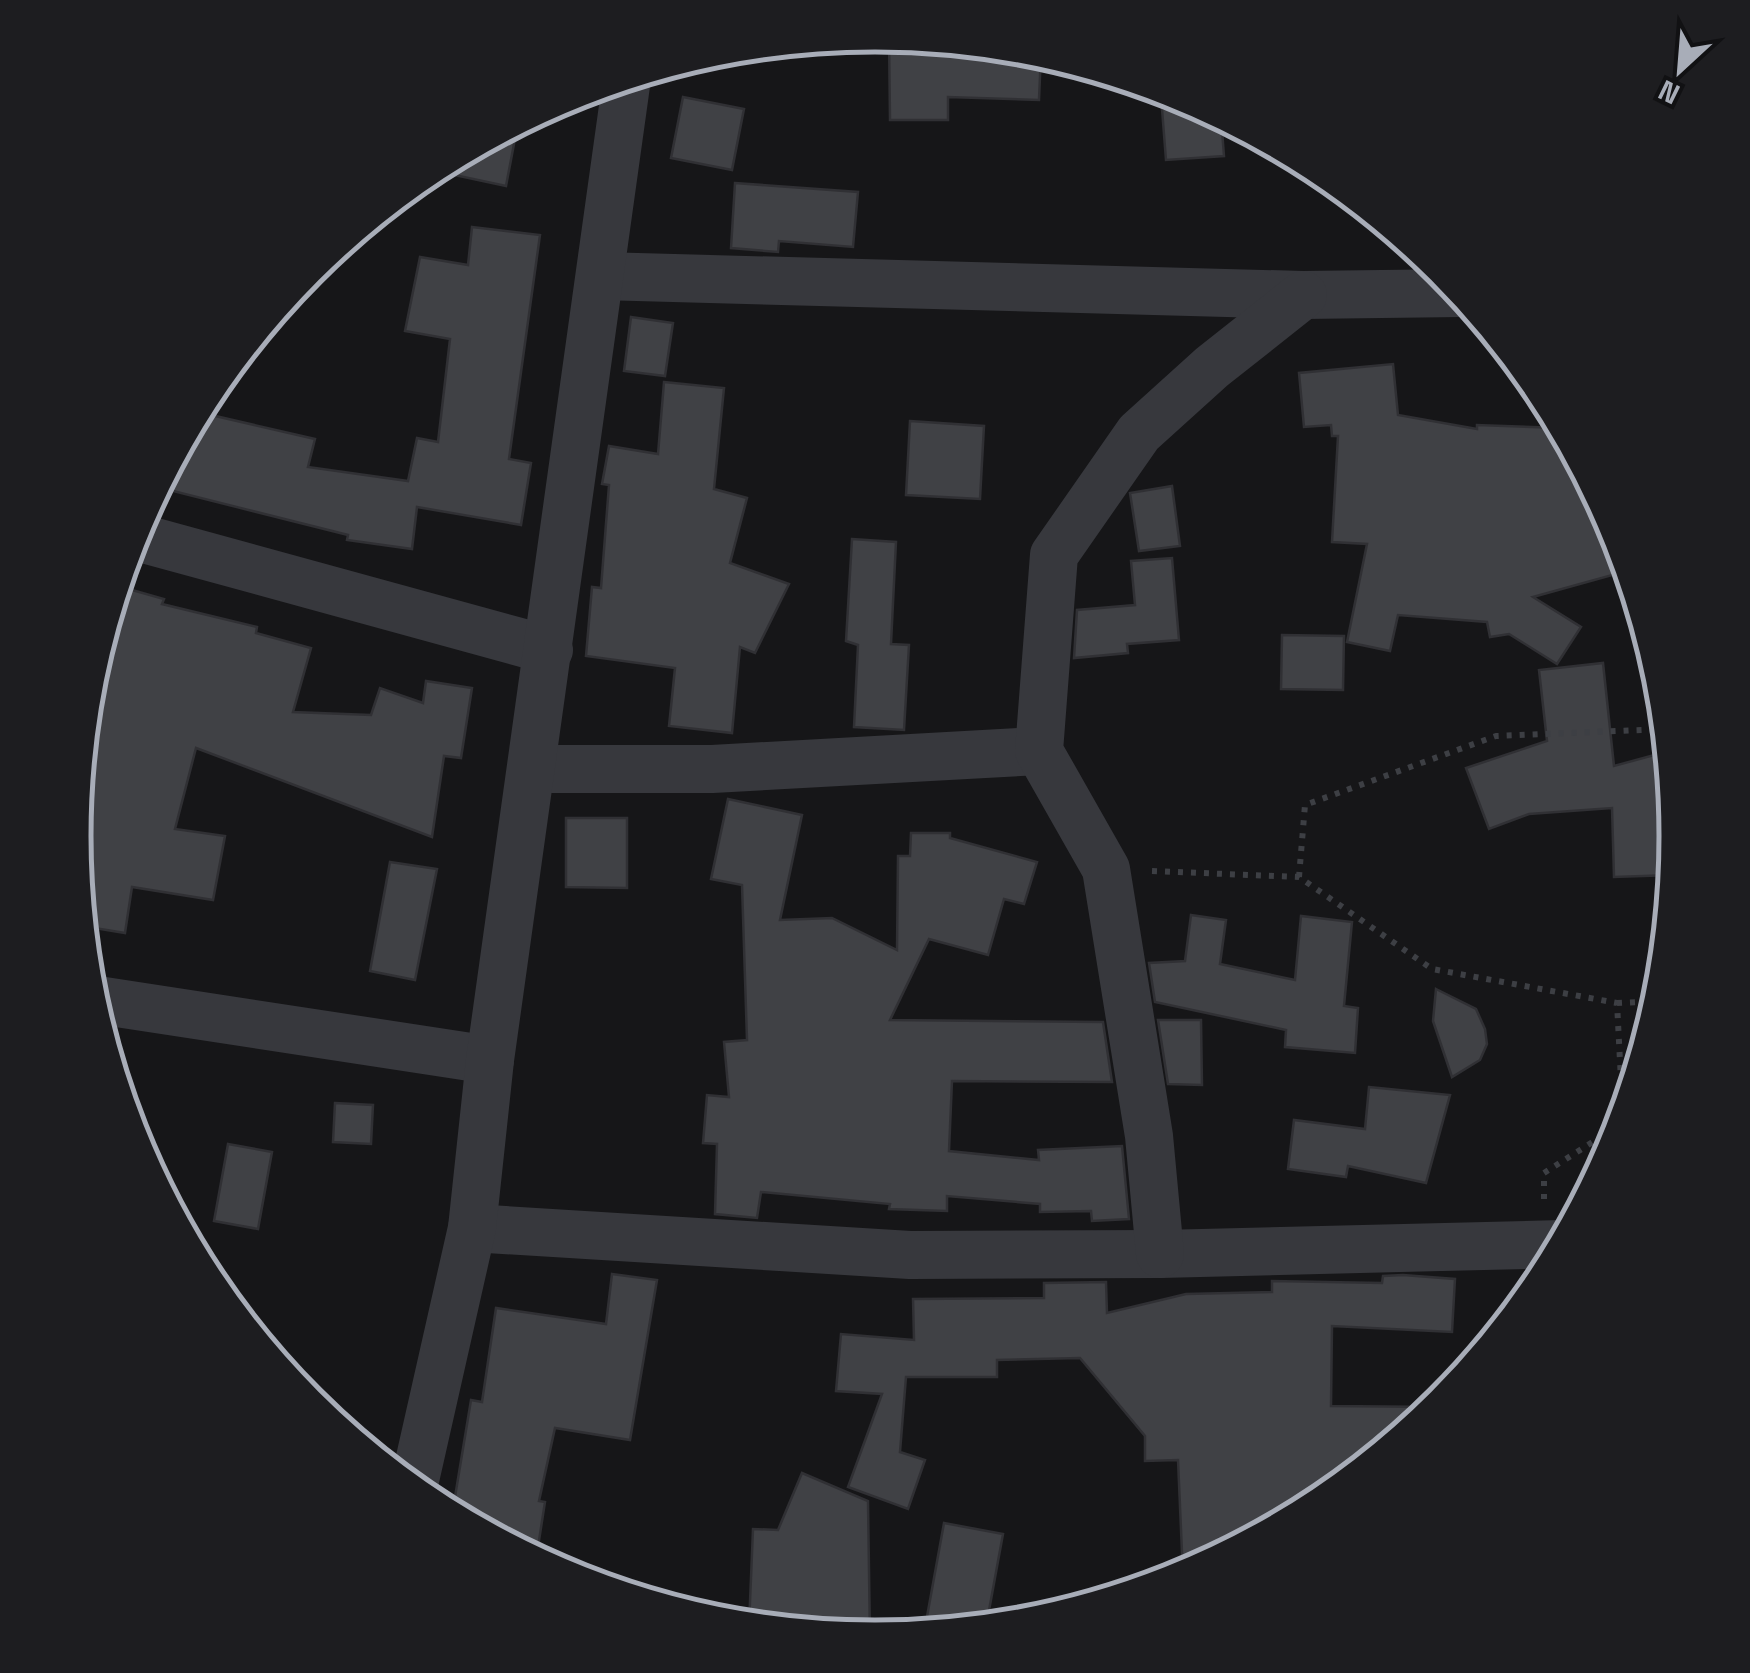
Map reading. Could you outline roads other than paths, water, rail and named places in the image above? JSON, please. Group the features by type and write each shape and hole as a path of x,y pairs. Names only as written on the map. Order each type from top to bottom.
{"street":[{"path":"417,1472 472,1228 490,1060 534,769 625,93"},
{"path":"600,276 1303,295 1440,294"},
{"path":"1160,1254 1149,1136 1106,869 1040,751 1054,555 1138,434 1212,367 1303,295"},
{"path":"149,540 549,650"},
{"path":"534,769 712,769 1040,751"},
{"path":"109,1003 490,1060"},
{"path":"472,1228 910,1255 1544,1245"}]}
